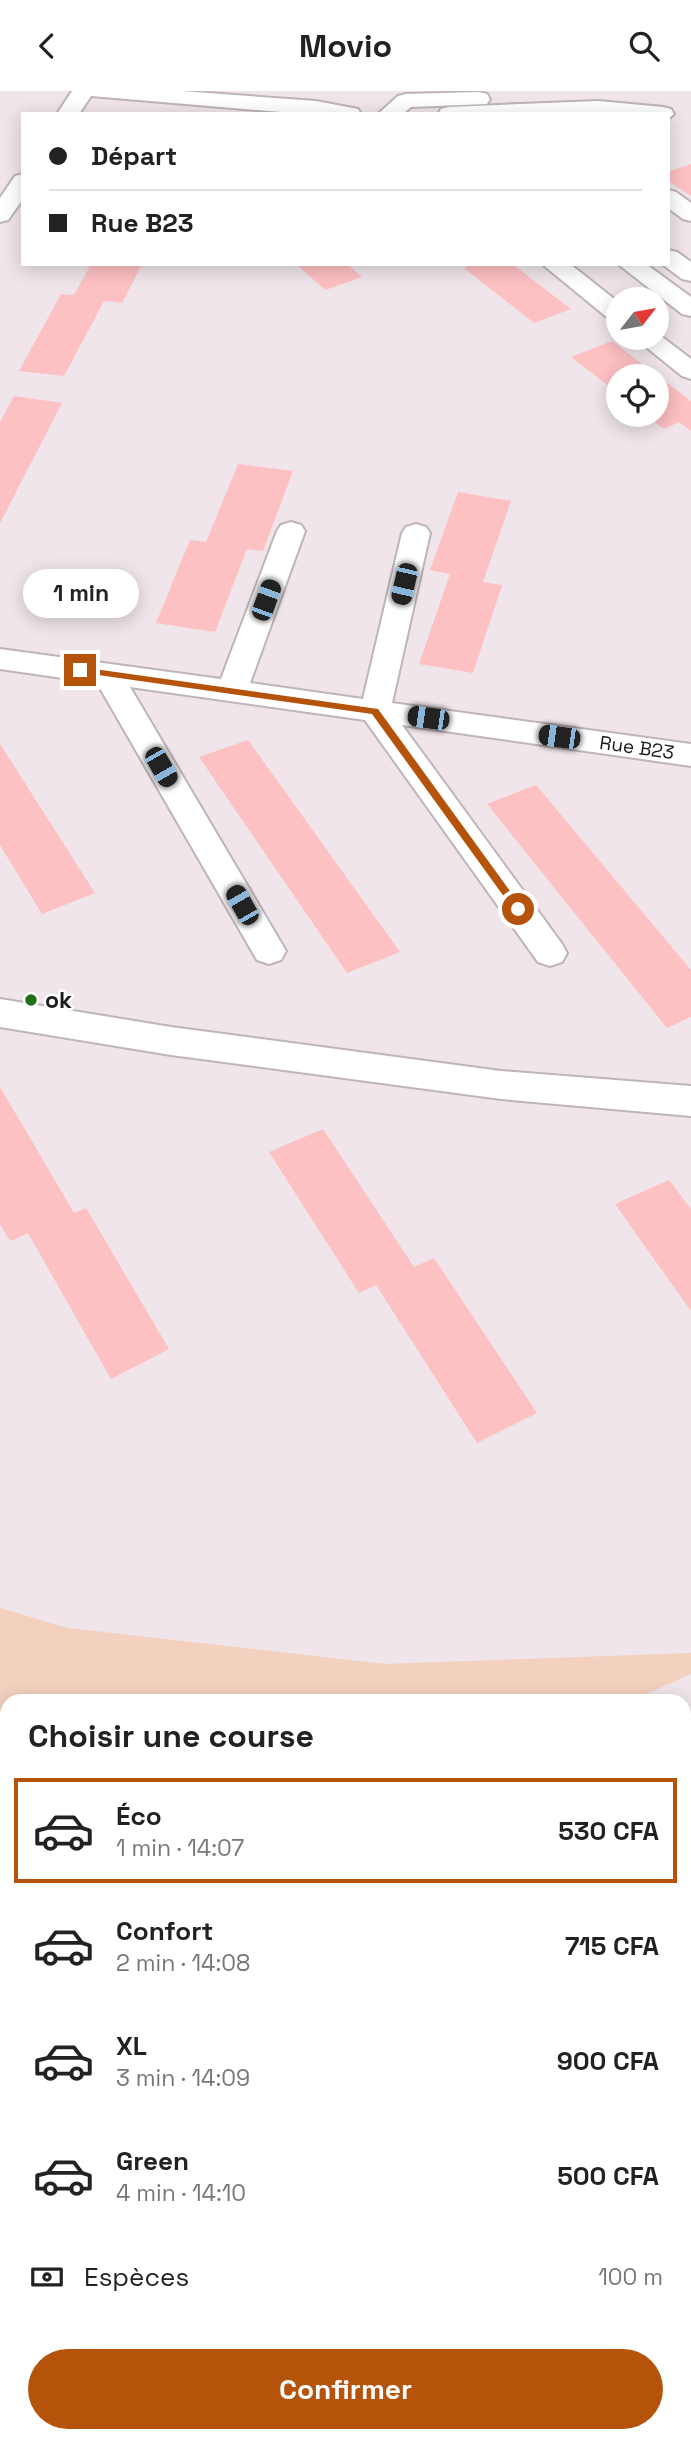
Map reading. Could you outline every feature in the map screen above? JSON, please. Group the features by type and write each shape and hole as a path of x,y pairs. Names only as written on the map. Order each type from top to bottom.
{"street":[{"path":"69,112 83,91"},
{"path":"96,91 316,108 353,104"},
{"path":"331,91 353,104"},
{"path":"392,104 488,99 594,103 649,112"},
{"path":"476,112 594,103"},
{"path":"392,104 438,112"},
{"path":"0,215 21,184"},
{"path":"670,198 691,214"},
{"path":"670,258 691,274"},
{"path":"557,266 606,305"},
{"path":"634,266 691,309"},
{"path":"664,350 691,371"},
{"path":"232,691 291,531"},
{"path":"416,534 375,711 550,953"},
{"name":"Rue B23","path":"0,659 691,755"},
{"path":"107,674 269,951"},
{"path":"0,1013 171,1041 488,1083 691,1101"}],"shaded area":[{"path":"0,1608 68,1628 385,1664 691,1653 691,1674 647,1694 0,1694"}],"building":[{"path":"691,164 691,196 670,182 670,171"},
{"path":"90,266 141,266 122,303 104,301 64,376 19,371 61,294 74,295"},
{"path":"298,266 349,266 362,277 325,290"},
{"path":"515,266 571,309 534,323 464,268"},
{"path":"606,343 606,350 624,350 642,364 606,364 606,384 571,357"},
{"path":"669,384 691,401 691,431 679,422 669,427"},
{"path":"14,396 62,403 0,523 0,422"},
{"path":"238,464 293,471 263,551 247,549 215,632 156,623 190,540 206,542"},
{"path":"458,492 511,501 483,582 502,585 473,673 419,664 450,574 430,570"},
{"path":"248,740 400,952 347,973 199,757"},
{"path":"0,744 95,893 42,914 0,845"},
{"path":"536,785 691,970 691,1017 667,1028 487,804"},
{"path":"0,1087 74,1213 86,1208 169,1349 111,1379 28,1233 10,1241 0,1224"},
{"path":"323,1129 414,1267 434,1258 537,1413 477,1443 376,1285 359,1293 269,1152"},
{"path":"669,1180 691,1209 691,1311 615,1204"}],"place":[{"name":"ok","path":"31,1000"}],"route":[{"path":"80,670 375,711 518,909"}]}
